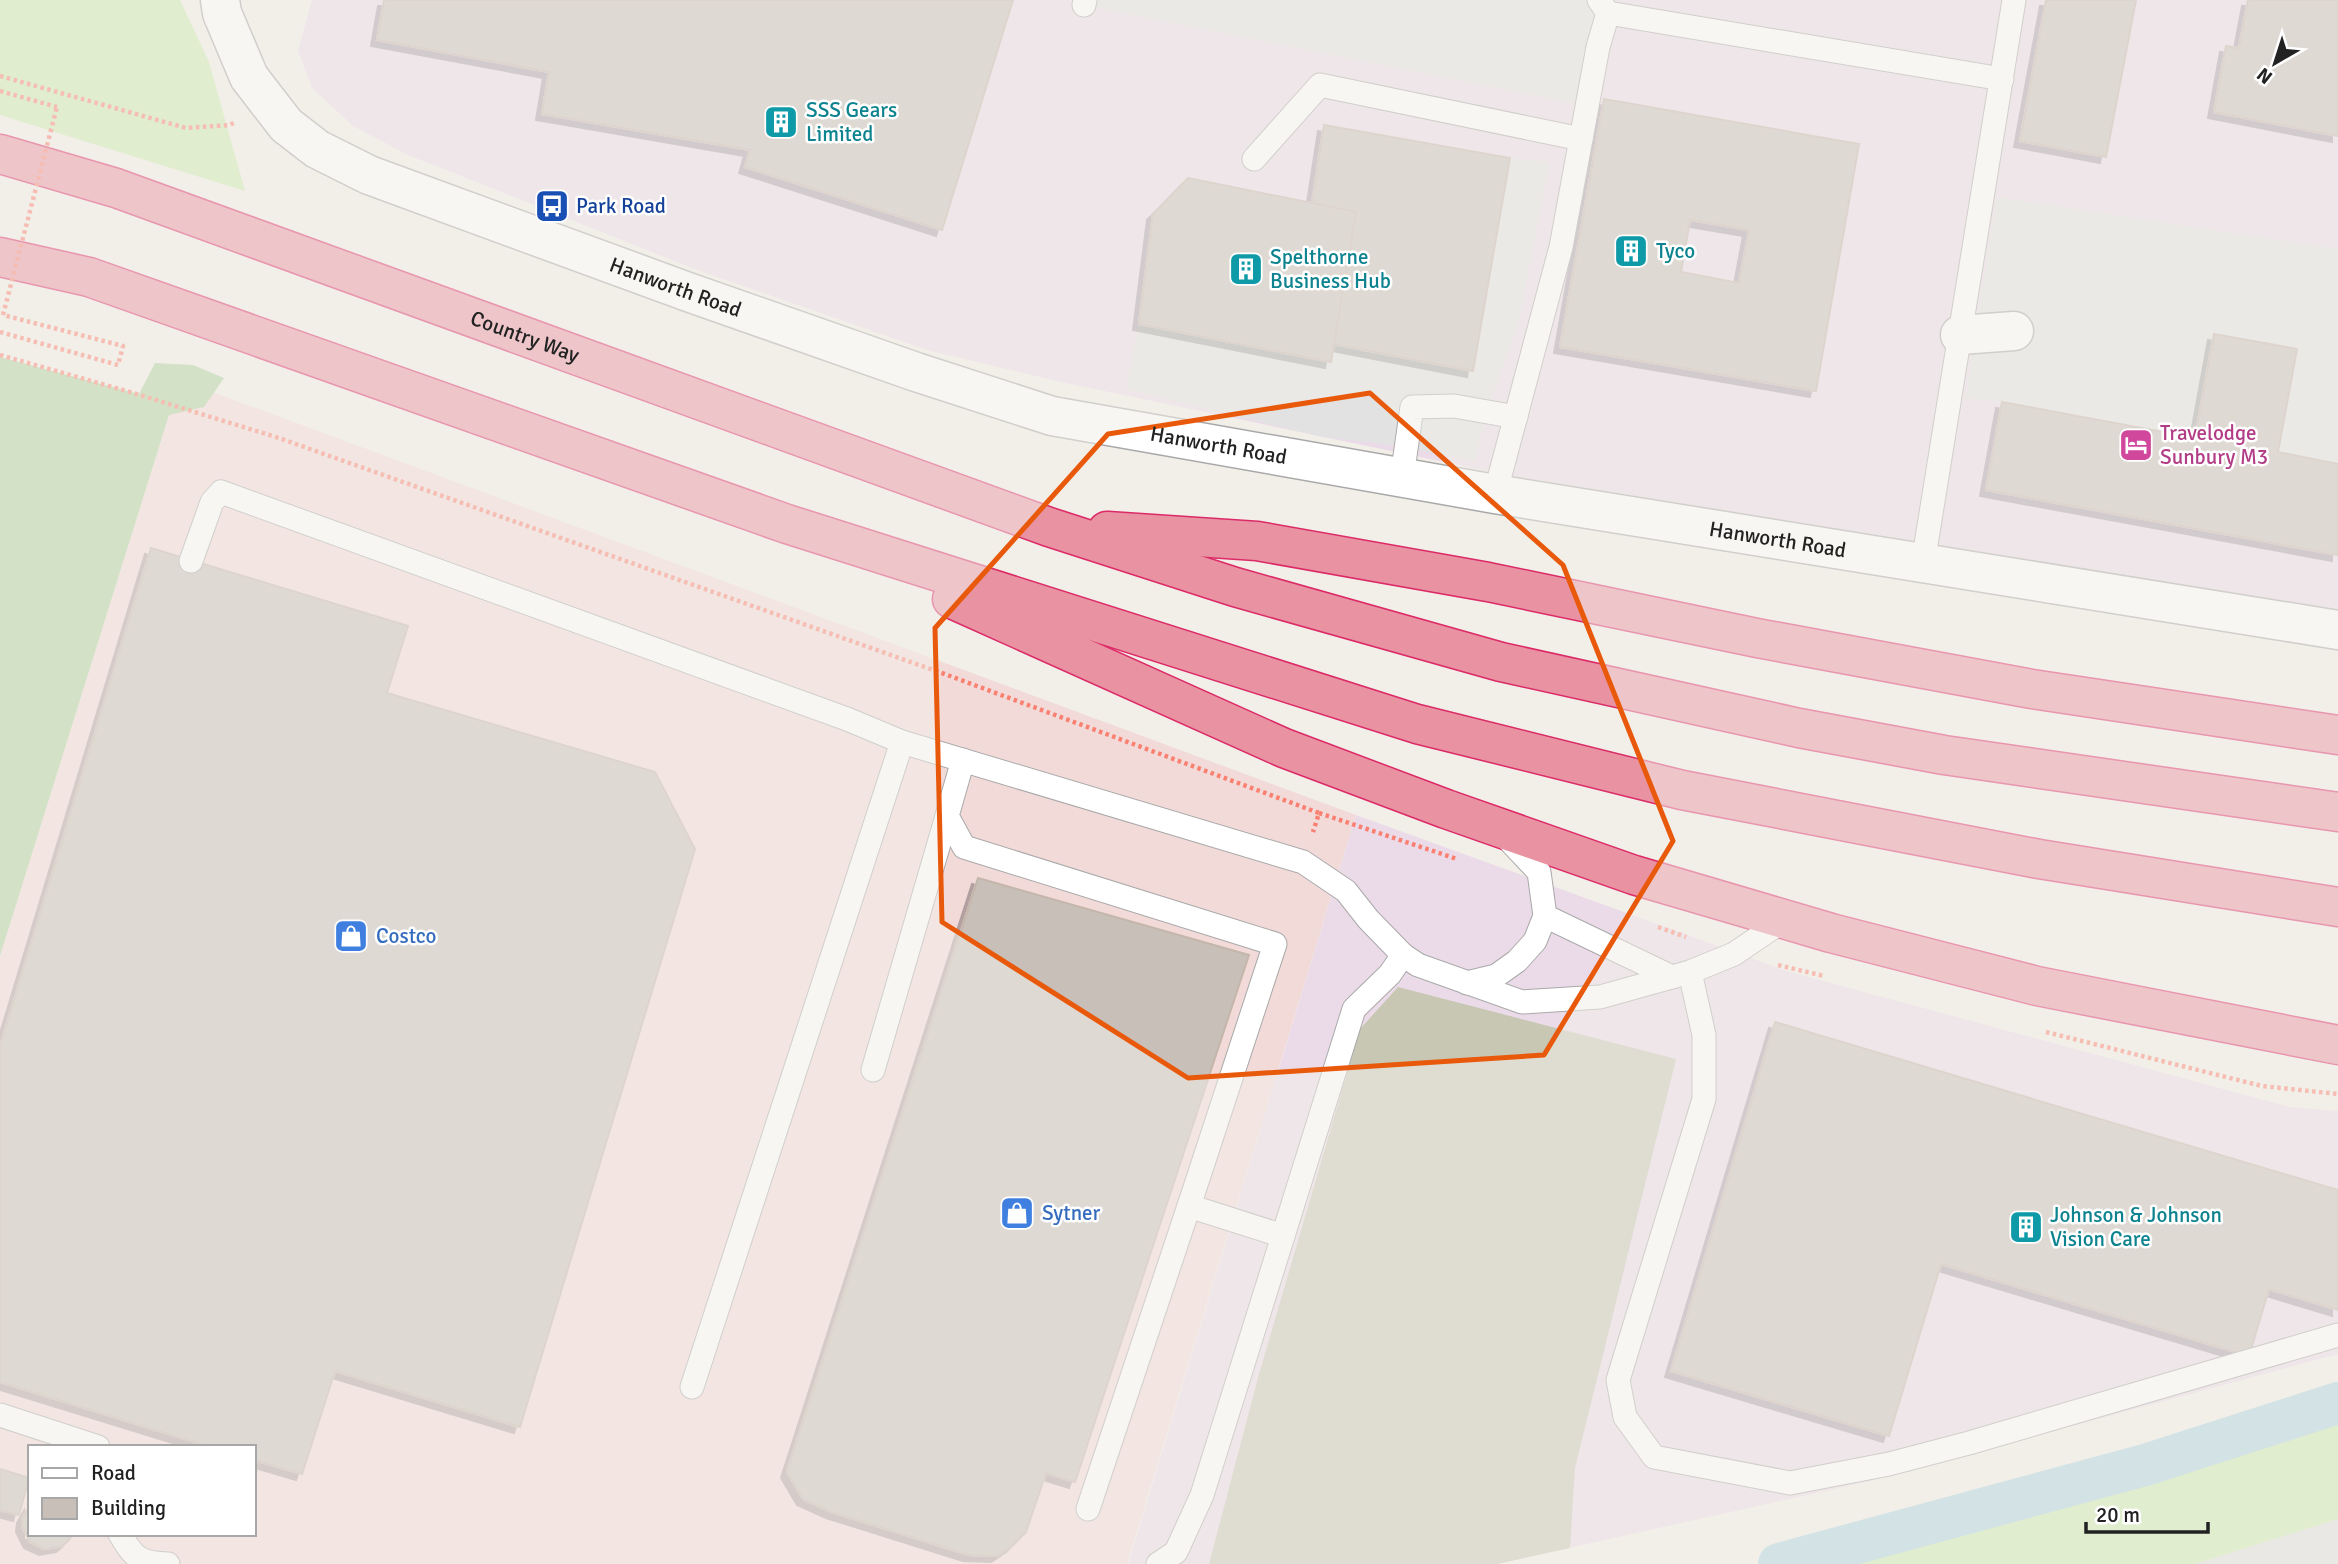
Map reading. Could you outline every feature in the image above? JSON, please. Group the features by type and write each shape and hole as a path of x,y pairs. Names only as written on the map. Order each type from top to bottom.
{"highway":[{"name":"Country Way","path":"0,154 116,188 1049,527"},
{"path":"0,257 89,277 787,524 1417,724 1682,790 2039,859 2338,907"},
{"path":"787,524 1284,748 1634,876 1784,920 2036,986 2338,1045"},
{"path":"1049,527 1235,587 1501,662 1799,728 1944,755 2338,812"},
{"path":"1049,527 1257,541 1488,582 1757,638 2032,689 2338,735"}],"street":[{"name":"Hanworth Road","path":"220,0 222,13 249,77 286,125 317,149 369,175 916,372 1052,415 1495,494 2338,630"},
{"path":"1960,335 2014,331"}],"lane":[{"path":"1923,563 2014,0"},
{"path":"1495,494 1561,247 1604,6 2001,79"},
{"path":"1254,159 1320,85 1581,139"},
{"path":"1402,477 1412,407 1454,405 1516,416"},
{"path":"191,561 212,502 221,492 847,719 902,742 1303,862 1346,891 1368,919 1403,955 1418,965 1522,1003 1600,997 1681,975 1734,954 1784,920"},
{"path":"692,1387 902,742"},
{"path":"873,1070 963,760"},
{"path":"947,816 964,847 1275,944 1088,1509"},
{"path":"1467,983 1496,976 1517,961 1535,941 1545,916 1539,872 1498,828"},
{"path":"1545,916 1681,975 1704,1035 1704,1099 1618,1380 1625,1417 1654,1457 1790,1483 1889,1464 1969,1443 2338,1335"},
{"path":"1158,1564 1176,1552 1202,1495 1354,1009 1390,974 1403,955"},
{"path":"1189,1206 1283,1236"},
{"path":"0,1415 92,1445"},
{"path":"121,1536 132,1555 155,1563 168,1564"}],"path":[{"path":"0,76 186,128 230,125 271,105"},
{"path":"0,91 57,107 3,315 123,346 118,365 0,332"},
{"path":"0,355 279,438 950,676 1319,813 1303,862"}],"highlighted area":[{"path":"1370,393 1563,565 1673,841 1544,1055 1188,1078 942,922 935,628 1108,434"}],"shaded area":[{"path":"312,0 2338,0 2338,611 1501,474 1061,382 927,350 697,270 408,155 353,126 312,88 298,51"},
{"path":"1085,0 1601,0 1587,106 1084,5"},
{"path":"1510,158 1550,162 1518,324 1487,411 1475,461 1399,446 1318,436 1126,389 1139,324 1331,362 1333,344 1472,371"},
{"path":"1997,197 2338,249 2338,464 2278,452 2296,349 2215,334 2195,438 2002,402 1964,398"},
{"path":"180,380 1356,815 1127,1564 0,1564 0,956"},
{"path":"1356,815 1790,972 2290,1107 2338,1111 2338,1354 1866,1482 1497,1564 1128,1564"},
{"path":"1398,987 1676,1059 1575,1468 1570,1548 1497,1564 1209,1564 1259,1374 1360,1029"},
{"path":"2338,1519 2338,1564 2195,1564"}],"green space":[{"path":"0,0 180,0 209,62 245,191 0,115"},
{"path":"0,357 139,394 155,363 193,365 224,378 204,407 169,415 0,956"},
{"path":"2338,1403 2338,1519 2195,1564 1779,1564 2145,1465"}],"building":[{"name":"SSS Gears Limited","path":"384,0 1013,0 942,230 745,167 750,150 542,114 549,72 377,40"},
{"path":"2046,0 2136,0 2106,157 2020,141"},
{"path":"2248,0 2338,0 2338,136 2214,112 2226,46 2239,48"},
{"name":"Tyco","path":"1604,99 1859,144 1816,391 1560,347","holes":["1690,220 1749,230 1739,283 1681,272"]},
{"path":"1324,125 1510,158 1473,371 1333,344 1356,212 1312,203"},
{"name":"Spelthorne Business Hub","path":"1188,178 1356,212 1331,362 1139,324 1153,214"},
{"name":"Travelodge Sunbury M3","path":"2214,334 2297,349 2278,452 2338,464 2338,555 1986,490 2002,402 2195,438"},
{"name":"Costco","path":"151,548 408,626 387,693 655,772 695,849 520,1427 335,1371 302,1474 256,1461 256,1445 205,1445 0,1382 0,1047"},
{"name":"Sytner","path":"978,878 1249,955 1075,1482 1046,1473 1026,1532 997,1556 969,1555 832,1512 803,1499 787,1472"},
{"name":"Johnson & Johnson Vision Care","path":"1775,1022 2338,1190 2338,1310 2269,1289 2249,1356 1941,1264 1889,1436 1671,1371"},
{"path":"0,1469 28,1478 19,1515 0,1510"},
{"path":"28,1508 28,1536 72,1536 62,1546 45,1549 30,1542 22,1526"}],"waterway":[{"path":"1779,1564 2145,1465 2338,1403"}],"place":[{"name":"SSS Gears Limited","path":"781,122"},
{"name":"Park Road","path":"552,206"},
{"name":"Tyco","path":"1631,251"},
{"name":"Spelthorne Business Hub","path":"1246,269"},
{"name":"Travelodge Sunbury M3","path":"2136,445"},
{"name":"Costco","path":"351,936"},
{"name":"Sytner","path":"1017,1213"},
{"name":"Johnson & Johnson Vision Care","path":"2026,1227"}]}
